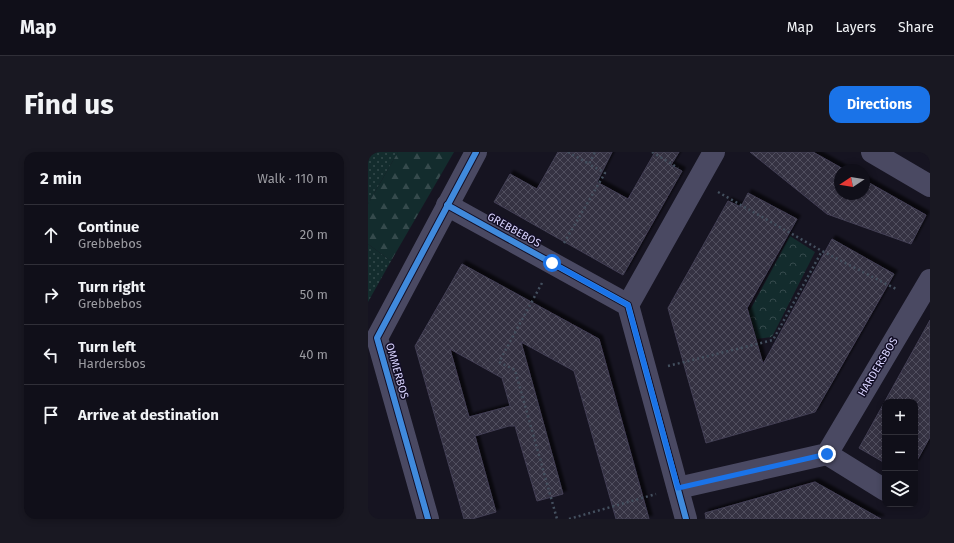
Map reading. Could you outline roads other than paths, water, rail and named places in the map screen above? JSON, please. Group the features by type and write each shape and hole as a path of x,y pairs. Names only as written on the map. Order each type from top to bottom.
{"street":[{"name":"OMMERBOS","path":"428,519 373,339 476,152"},
{"path":"686,519 628,305 714,152"},
{"path":"872,152 930,186"},
{"name":"GREBBEBOS","path":"448,205 628,305"},
{"name":"HARDERSBOS","path":"827,454 930,280"},
{"path":"678,488 827,454 882,488"}]}
